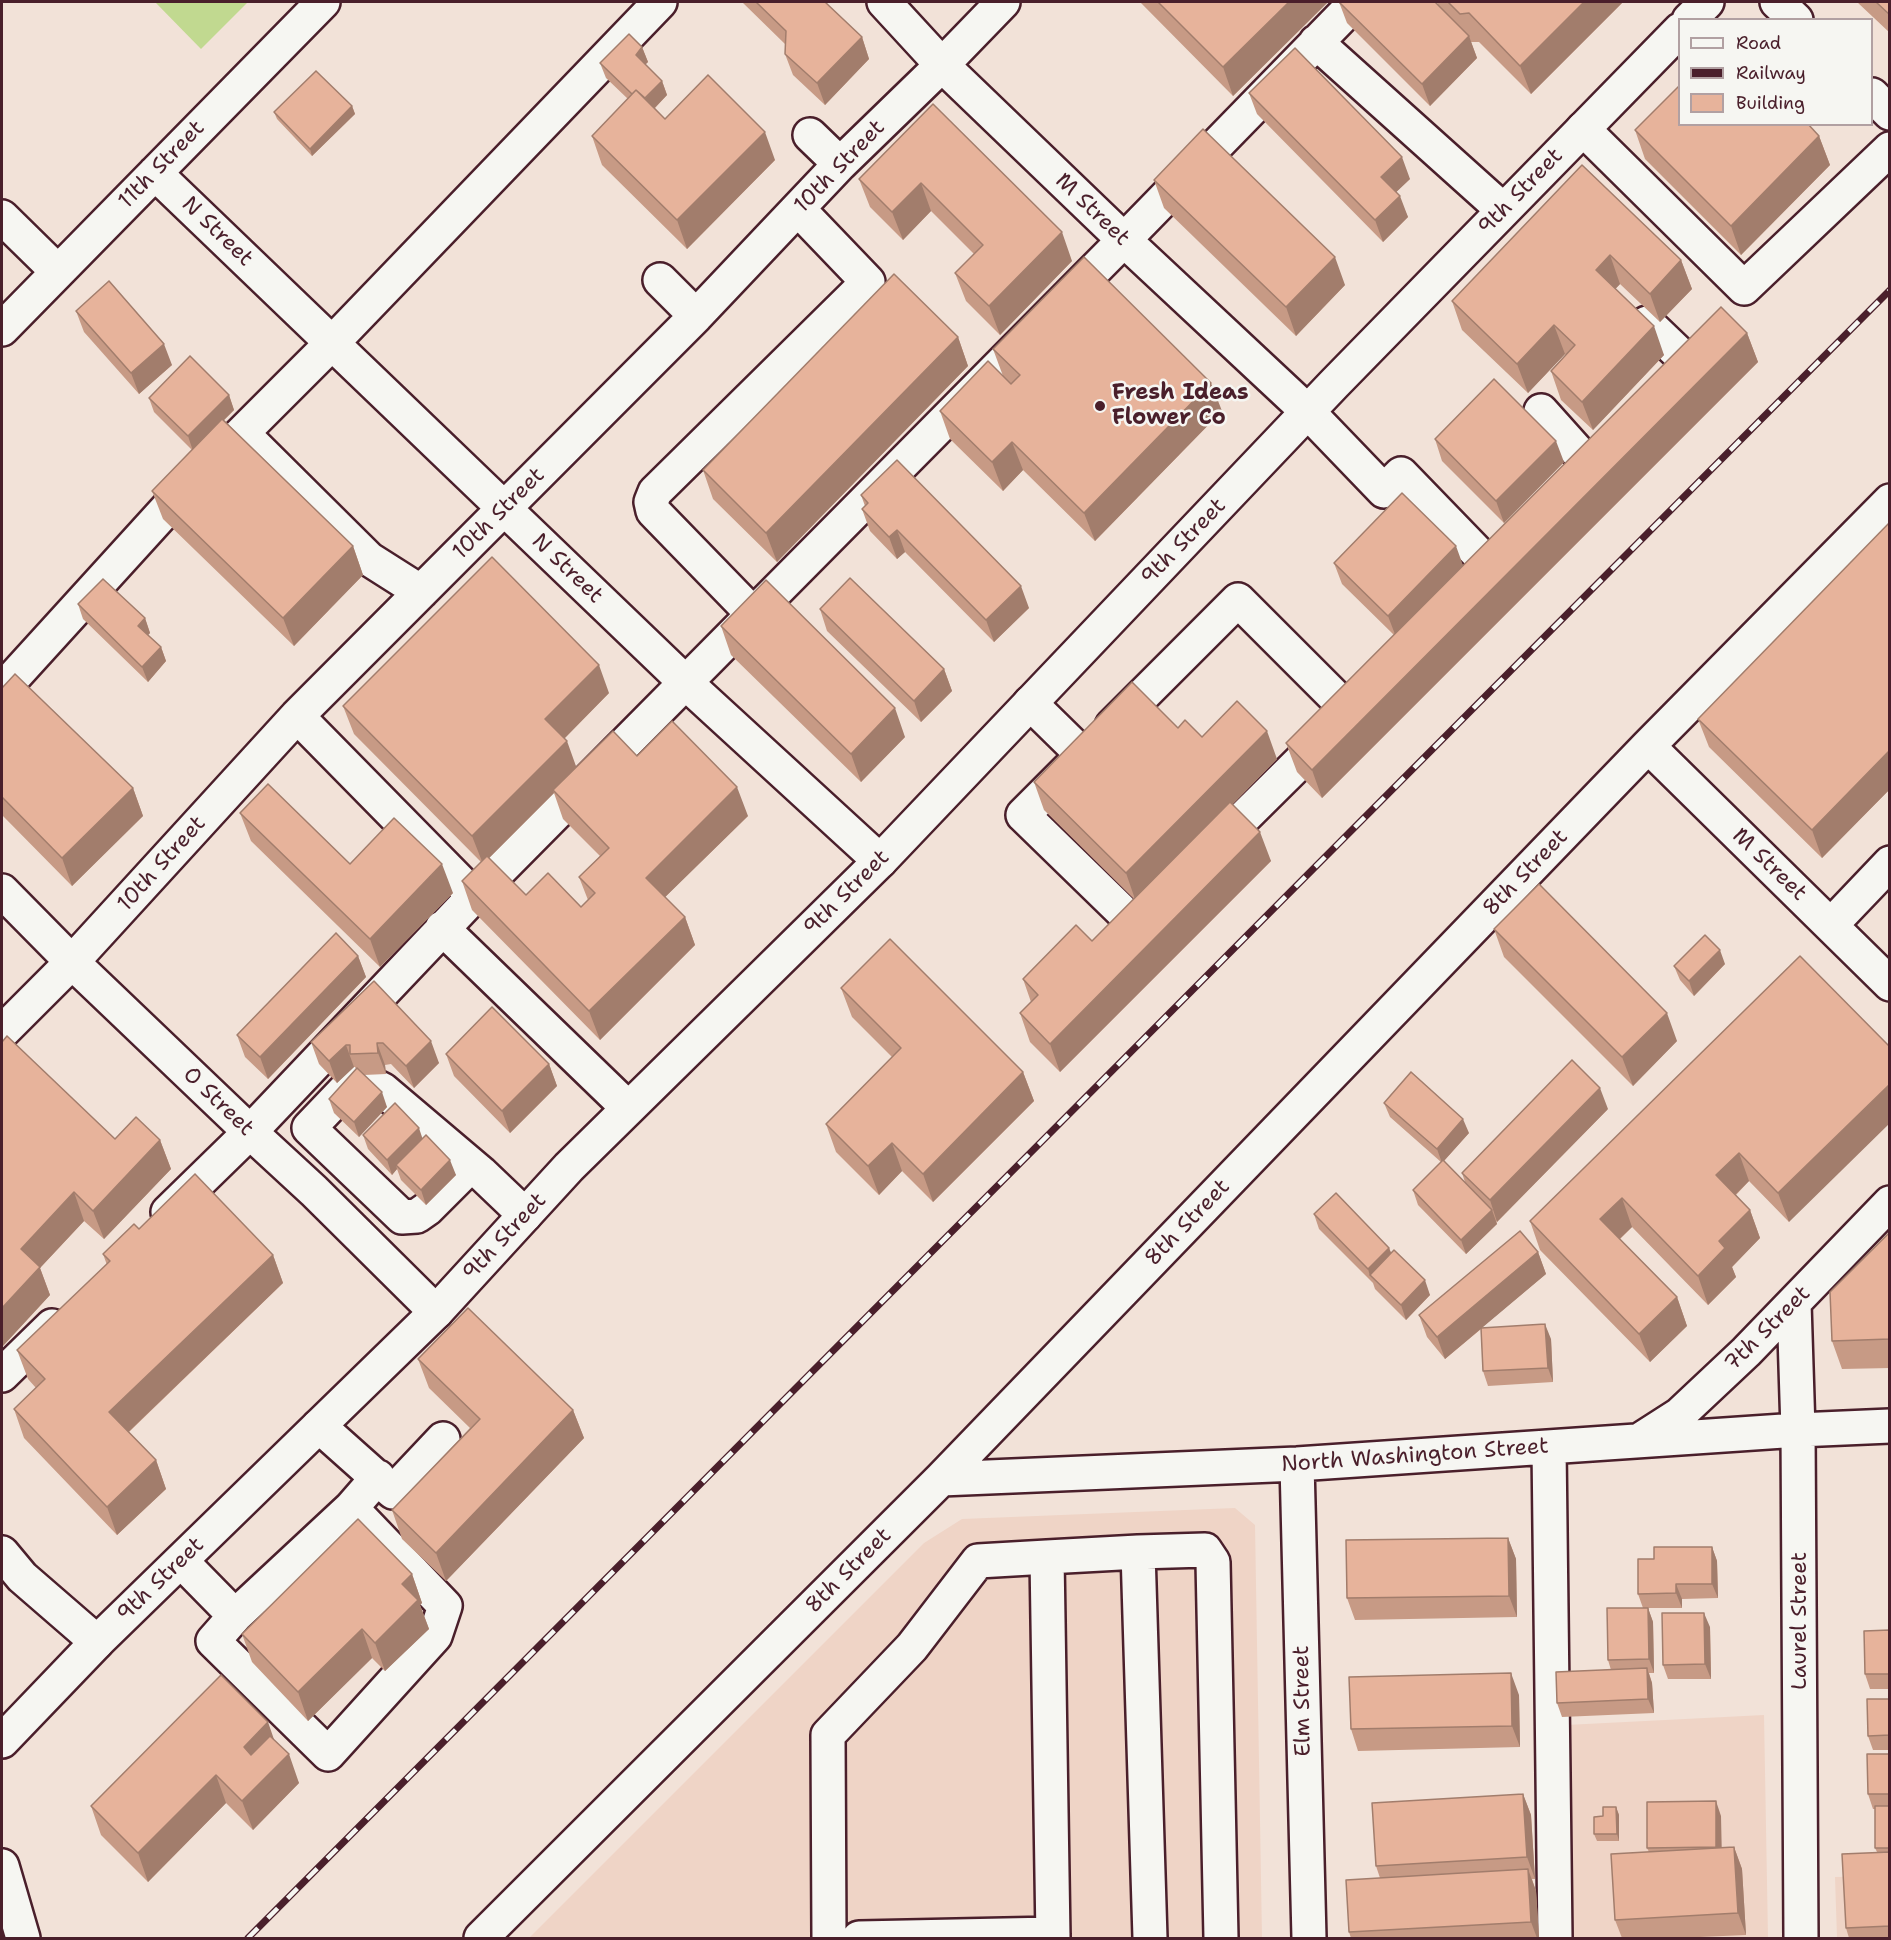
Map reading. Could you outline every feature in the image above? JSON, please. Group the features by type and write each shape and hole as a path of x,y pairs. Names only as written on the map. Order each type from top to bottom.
{"street":[{"name":"11th Street","path":"2,329 323,2"},
{"path":"2,690 174,501 333,342 660,2"},
{"name":"M Street","path":"884,2 942,65 1307,411 1384,491 1401,474 1493,569"},
{"name":"10th Street","path":"2,1032 72,962 297,716 696,316 840,164 1003,2"},
{"path":"146,1234 250,1132 442,928 1124,240 1356,2"},
{"path":"1691,18 1707,2"},
{"path":"1778,2 1794,18"},
{"name":"9th Street","path":"2,1741 97,1642 436,1312 569,1167 880,861 1307,411 1678,32"},
{"path":"1316,42 1503,210"},
{"path":"1873,96 1890,113"},
{"path":"1583,129 1744,288 1890,149"},
{"path":"810,135 840,164"},
{"name":"N Street","path":"155,173 686,682 880,861"},
{"path":"753,614 652,511 651,502 655,492 868,282 798,209"},
{"path":"2,217 58,272"},
{"path":"660,280 696,316"},
{"path":"1647,323 1695,366"},
{"path":"1540,411 1593,469"},
{"path":"242,433 369,559 421,592"},
{"name":"8th Street","path":"480,1938 941,1479 1648,746 1890,501"},
{"path":"1470,592 1518,544"},
{"path":"1238,600 1358,704 1135,924 1023,815 1083,755 1238,600"},
{"path":"1030,703 1083,755"},
{"path":"297,716 474,896"},
{"name":"M Street","path":"1648,746 1890,984"},
{"path":"1831,925 1890,863"},
{"name":"O Street","path":"2,891 72,962 315,1191 436,1312"},
{"path":"442,928 628,1108"},
{"path":"420,1153 400,1105 383,1090 363,1080 352,1083 309,1128 402,1217 417,1216 437,1201 471,1165"},
{"path":"315,1191 400,1105"},
{"path":"420,1153 471,1165 525,1215"},
{"path":"378,1194 420,1153"},
{"name":"7th Street","path":"1636,1442 1679,1415 1746,1353 1890,1203"},
{"name":"Laurel Street","path":"1794,1303 1798,1430 1801,1938"},
{"path":"2,1375 69,1309"},
{"path":"319,1426 393,1491 443,1439"},
{"name":"North Washington Street","path":"941,1479 1297,1464 1798,1430 1890,1426"},
{"path":"1549,1447 1555,1938"},
{"name":"Elm Street","path":"1297,1464 1310,1938"},
{"path":"351,1508 445,1606 435,1636 328,1754 213,1641 235,1616 351,1508 378,1477"},
{"path":"829,1938 828,1735 912,1647 978,1561 1205,1550 1213,1562 1221,1938"},
{"path":"1138,1552 1150,1938"},
{"path":"2,1553 21,1577 97,1642"},
{"path":"859,1938 1053,1936 1047,1557"},
{"path":"181,1561 235,1616"},
{"path":"2,1866 23,1938"}],"shaded area":[{"path":"1235,1508 1255,1525 1262,1938 529,1938 924,1543 962,1519"},
{"path":"1764,1715 1768,1938 1570,1938 1566,1725"},
{"path":"1889,1876 1889,1938 1837,1938 1835,1877"}],"green space":[{"path":"155,2 248,2 201,49"}],"building":[{"path":"756,2 825,2 862,37 817,83 785,54 786,31"},
{"path":"1158,2 1289,2 1223,67"},
{"path":"1339,2 1435,2 1469,36 1422,84"},
{"path":"1448,2 1584,2 1520,66 1469,13 1460,14"},
{"path":"1876,2 1890,2 1890,15"},
{"path":"629,34 642,47 636,55 662,81 645,98 636,90 632,94 600,63"},
{"path":"1295,48 1402,157 1381,177 1400,196 1375,220 1249,93"},
{"path":"316,71 352,106 310,149 274,112"},
{"path":"708,75 765,132 677,220 592,136 636,90 665,119"},
{"path":"1678,87 1678,126 1810,126 1819,136 1731,226 1635,130"},
{"path":"933,104 1062,232 989,306 955,273 983,245 921,183 892,212 859,179"},
{"path":"1203,129 1335,257 1286,307 1154,180"},
{"path":"1582,165 1681,260 1650,294 1610,255 1596,270 1654,326 1582,402 1551,371 1575,345 1554,325 1517,364 1452,301"},
{"path":"1084,257 1211,383 1084,513 1012,442 992,462 940,411 988,361 1011,384 1020,375 993,349"},
{"path":"894,274 958,337 766,533 703,470"},
{"path":"109,281 164,344 131,373 76,311"},
{"path":"1721,307 1747,333 1312,770 1286,743"},
{"path":"190,356 229,395 188,436 149,398"},
{"path":"1494,379 1556,441 1496,501 1435,439"},
{"path":"222,419 353,546 283,618 152,491"},
{"path":"897,460 1021,586 986,620 897,530 889,537 862,509 868,503 861,495"},
{"path":"1402,493 1456,546 1388,616 1334,563"},
{"path":"1890,522 1890,750 1812,830 1698,719"},
{"path":"492,557 599,665 545,719 567,741 472,836 343,706"},
{"path":"850,578 944,669 914,701 820,609"},
{"path":"103,579 145,618 138,626 161,647 142,667 78,604"},
{"path":"766,580 895,708 851,754 721,626"},
{"path":"15,674 133,788 62,858 2,797 2,688"},
{"path":"1132,682 1178,728 1185,720 1202,737 1237,701 1267,731 1126,873 1034,782"},
{"path":"672,721 737,787 646,878 685,917 589,1011 462,881 487,856 526,895 548,873 581,907 595,893 579,877 609,848 553,790 613,731 637,756"},
{"path":"268,784 350,864 394,818 442,864 370,939 240,813"},
{"path":"1230,802 1260,832 1050,1044 1020,1013 1038,995 1023,979 1076,925 1092,941"},
{"path":"1539,884 1667,1013 1622,1057 1494,929"},
{"path":"336,933 358,956 260,1057 237,1035"},
{"path":"1705,935 1720,950 1689,981 1674,966"},
{"path":"890,939 1023,1072 923,1174 892,1143 868,1166 826,1124 901,1048 841,988"},
{"path":"1800,956 1890,1047 1890,1084 1778,1193 1739,1153 1716,1175 1750,1210 1719,1241 1725,1248 1698,1276 1622,1198 1600,1219 1677,1297 1639,1334 1530,1221"},
{"path":"374,981 431,1041 406,1066 383,1043 377,1043 378,1053 350,1054 350,1045 346,1045 329,1061 311,1042"},
{"path":"492,1007 549,1064 502,1111 446,1054"},
{"path":"7,1036 115,1139 136,1117 160,1140 93,1211 74,1192 21,1249 40,1267 2,1308 2,1042"},
{"path":"1572,1060 1600,1088 1490,1200 1462,1173"},
{"path":"357,1068 382,1092 354,1122 329,1099"},
{"path":"1411,1072 1463,1119 1437,1149 1384,1103"},
{"path":"395,1103 419,1128 387,1160 363,1135"},
{"path":"426,1135 450,1160 421,1190 396,1165"},
{"path":"1443,1160 1492,1210 1461,1240 1413,1190"},
{"path":"195,1174 273,1255 109,1412 156,1460 107,1507 14,1409 45,1379 17,1350 110,1261 103,1254 134,1224 139,1229"},
{"path":"1336,1193 1389,1248 1368,1269 1314,1214"},
{"path":"1520,1231 1538,1252 1437,1337 1419,1315"},
{"path":"1890,1232 1890,1339 1832,1341 1830,1292"},
{"path":"1394,1250 1425,1280 1401,1305 1370,1275"},
{"path":"468,1308 573,1410 436,1553 392,1510 480,1419 418,1359"},
{"path":"1545,1324 1548,1368 1483,1371 1481,1328"},
{"path":"358,1519 412,1574 402,1584 418,1600 375,1643 362,1629 298,1692 242,1634"},
{"path":"1508,1538 1509,1596 1347,1598 1346,1540"},
{"path":"1654,1547 1712,1547 1712,1584 1676,1584 1676,1593 1638,1594 1638,1559 1654,1559"},
{"path":"1607,1608 1648,1608 1649,1659 1608,1660"},
{"path":"1662,1613 1704,1613 1705,1664 1663,1665"},
{"path":"1890,1630 1890,1674 1865,1674 1864,1631"},
{"path":"1647,1668 1648,1699 1557,1703 1556,1672"},
{"path":"1511,1673 1512,1726 1351,1729 1349,1677"},
{"path":"221,1675 268,1722 244,1747 251,1755 270,1736 289,1754 242,1801 216,1775 138,1853 91,1806"},
{"path":"1867,1699 1890,1699 1890,1735 1868,1736"},
{"path":"1867,1754 1890,1754 1890,1794 1868,1794"},
{"path":"1523,1794 1527,1857 1376,1866 1372,1803"},
{"path":"1716,1801 1716,1847 1647,1848 1647,1802"},
{"path":"1875,1806 1890,1806 1890,1848 1875,1848"},
{"path":"1603,1807 1616,1807 1617,1834 1594,1834 1594,1817 1603,1816"},
{"path":"1734,1847 1738,1913 1615,1920 1611,1854"},
{"path":"1890,1852 1890,1926 1846,1928 1842,1854"},
{"path":"1528,1869 1531,1922 1349,1932 1346,1880"}],"railway":[{"path":"248,1938 1890,290"}],"place":[{"name":"Fresh Ideas Flower Co","path":"1100,406"}]}
